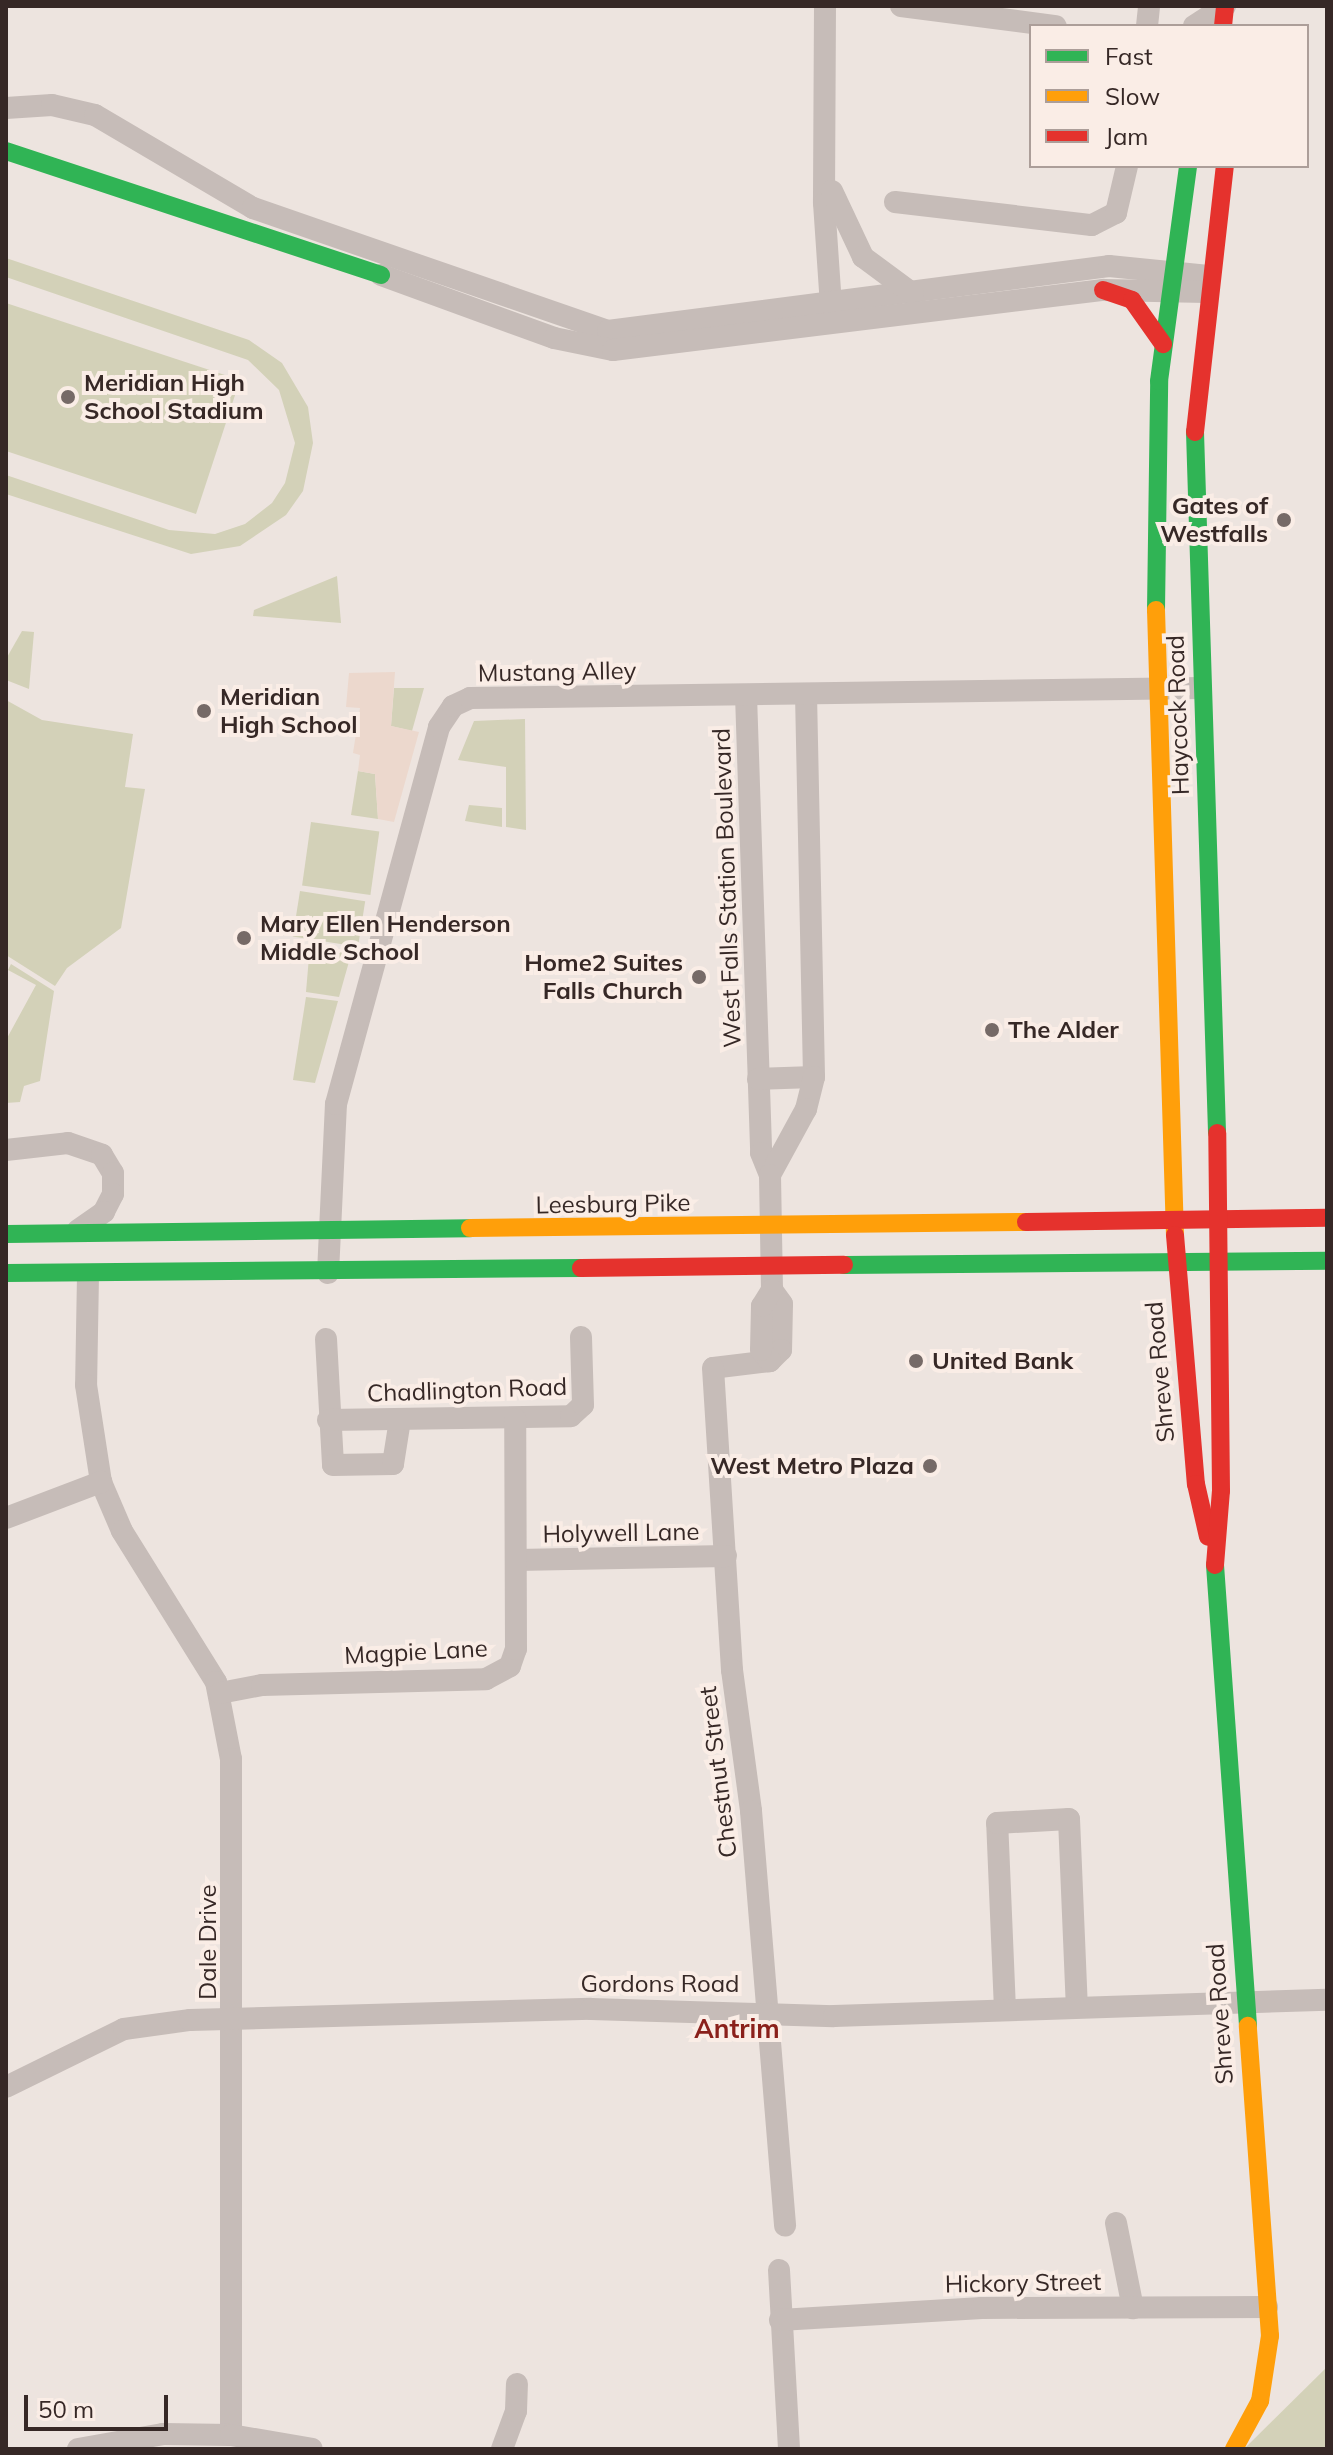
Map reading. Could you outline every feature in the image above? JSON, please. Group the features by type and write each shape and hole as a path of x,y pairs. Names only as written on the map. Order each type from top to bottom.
{"main road":[{"path":"6,151 381,275"},
{"name":"Haycock Road","path":"1177,1218 1154,485 1163,344 1188,168"},
{"name":"Haycock Road","path":"1219,1264 1220,1218 1193,480 1208,284 1225,168"},
{"path":"1103,290 1132,300 1163,344"},
{"name":"Shreve Road","path":"1177,1218 1177,1265 1194,1467 1215,1567"},
{"name":"Leesburg Pike","path":"6,1234 1327,1218"},
{"path":"6,1273 328,1273 1327,1261"},
{"name":"Shreve Road","path":"1219,1264 1221,1491 1215,1567 1242,2003 1270,2336 1260,2401 1234,2449"}],"street":[{"path":"825,6 824,166 832,315"},
{"path":"901,6 959,10 1044,24"},
{"path":"1197,24 1225,6"},
{"path":"6,108 52,105 95,115 253,208 582,325 632,332 1103,290 1172,278"},
{"path":"824,166 847,231 863,257 913,294"},
{"path":"895,202 1092,225 1116,213 1127,168"},
{"path":"381,275 554,338 613,350 832,315 913,294 1109,266 1208,284"},
{"name":"Mustang Alley","path":"328,1273 336,1104 445,714 470,698 1201,688"},
{"name":"West Falls Station Boulevard","path":"770,1175 806,1109 814,1077 806,694"},
{"name":"West Falls Station Boulevard","path":"746,695 761,1153 770,1175 771,1266"},
{"name":"West Falls Station Boulevard","path":"758,1079 814,1077"},
{"path":"6,1150 75,1143 96,1150 110,1165 115,1186 109,1205 94,1222 66,1233"},
{"name":"Chestnut Street","path":"771,1266 772,1290 782,1304 781,1350 770,1361 713,1368 726,1556 785,2226"},
{"name":"Dale Drive","path":"88,1275 86,1398 101,1482 122,1531 191,1633 220,1693 233,1794 231,2435"},
{"name":"Chadlington Road","path":"328,1420 515,1419 579,1413 581,1337"},
{"path":"326,1339 328,1455 341,1469 393,1464 400,1420"},
{"name":"Magpie Lane","path":"220,1693 262,1685 498,1676 516,1649 515,1419"},
{"path":"6,1518 101,1482"},
{"name":"Holywell Lane","path":"517,1560 726,1556"},
{"path":"1005,2010 997,1823 1069,1819 1077,2007"},
{"name":"Gordons Road","path":"6,2087 124,2029 234,2019 766,2012 834,2016 1327,2000"},
{"path":"1116,2223 1133,2308"},
{"path":"779,2270 789,2449"},
{"name":"Hickory Street","path":"780,2320 1133,2308 1267,2307"},
{"path":"502,2449 516,2411 517,2384"},
{"path":"78,2449 118,2439 231,2435 312,2449"}],"shaded area":[{"path":"6,258 249,340 282,363 308,407 313,443 303,491 286,515 240,546 191,554 6,494 6,475 169,530 215,534 245,524 272,503 285,483 295,443 279,390 248,360 6,277"},
{"path":"6,303 240,380 196,514 6,451"},
{"path":"337,576 341,623 253,616 254,610"},
{"path":"22,631 34,632 29,689 6,680 6,659"},
{"path":"395,672 391,726 419,732 394,822 378,819 375,774 358,771 360,755 353,753 360,708 346,707 349,673"},
{"path":"394,688 424,688 412,731 391,726"},
{"path":"6,700 42,720 133,734 125,787 145,789 121,928 67,968 55,986 6,955"},
{"path":"525,719 526,830 506,827 506,767 458,760 474,721"},
{"path":"358,771 375,774 378,819 351,815"},
{"path":"469,805 502,808 502,827 465,821"},
{"path":"311,822 379,832 370,895 302,885"},
{"path":"300,891 365,901 358,947 293,936"},
{"path":"310,945 352,951 339,997 306,992"},
{"path":"11,964 54,991 40,1081 24,1086 20,1102 6,1103 6,1040 36,985 8,970"},
{"path":"306,997 338,1001 315,1083 293,1080"},
{"path":"1327,2367 1327,2449 1244,2449"}],"traffic: fast":[{"path":"6,151 381,275"},
{"path":"1156,610 1159,381 1188,168"},
{"path":"1195,432 1217,1133"},
{"path":"6,1234 470,1228"},
{"path":"844,1265 1327,1261"},
{"path":"6,1273 581,1268"},
{"path":"1215,1565 1248,2026"}],"traffic: slow":[{"path":"1156,610 1175,1235"},
{"path":"470,1228 1026,1222"},
{"path":"1234,2449 1260,2401 1270,2336 1248,2026"}],"traffic: jam":[{"path":"1223,24 1225,6"},
{"path":"1195,432 1225,168"},
{"path":"1103,290 1132,300 1163,344"},
{"path":"1215,1565 1221,1491 1217,1133"},
{"path":"1026,1222 1327,1218"},
{"path":"1175,1235 1196,1484 1208,1537"},
{"path":"581,1268 844,1265"}],"place":[{"name":"Meridian High School Stadium","path":"68,397"},
{"name":"Gates of Westfalls","path":"1284,520"},
{"name":"Meridian High School","path":"204,711"},
{"name":"Mary Ellen Henderson Middle School","path":"244,938"},
{"name":"Home2 Suites Falls Church","path":"699,977"},
{"name":"The Alder","path":"992,1030"},
{"name":"United Bank","path":"916,1361"},
{"name":"West Metro Plaza","path":"930,1466"}],"district":[{"name":"Antrim","path":"737,2029"}]}
